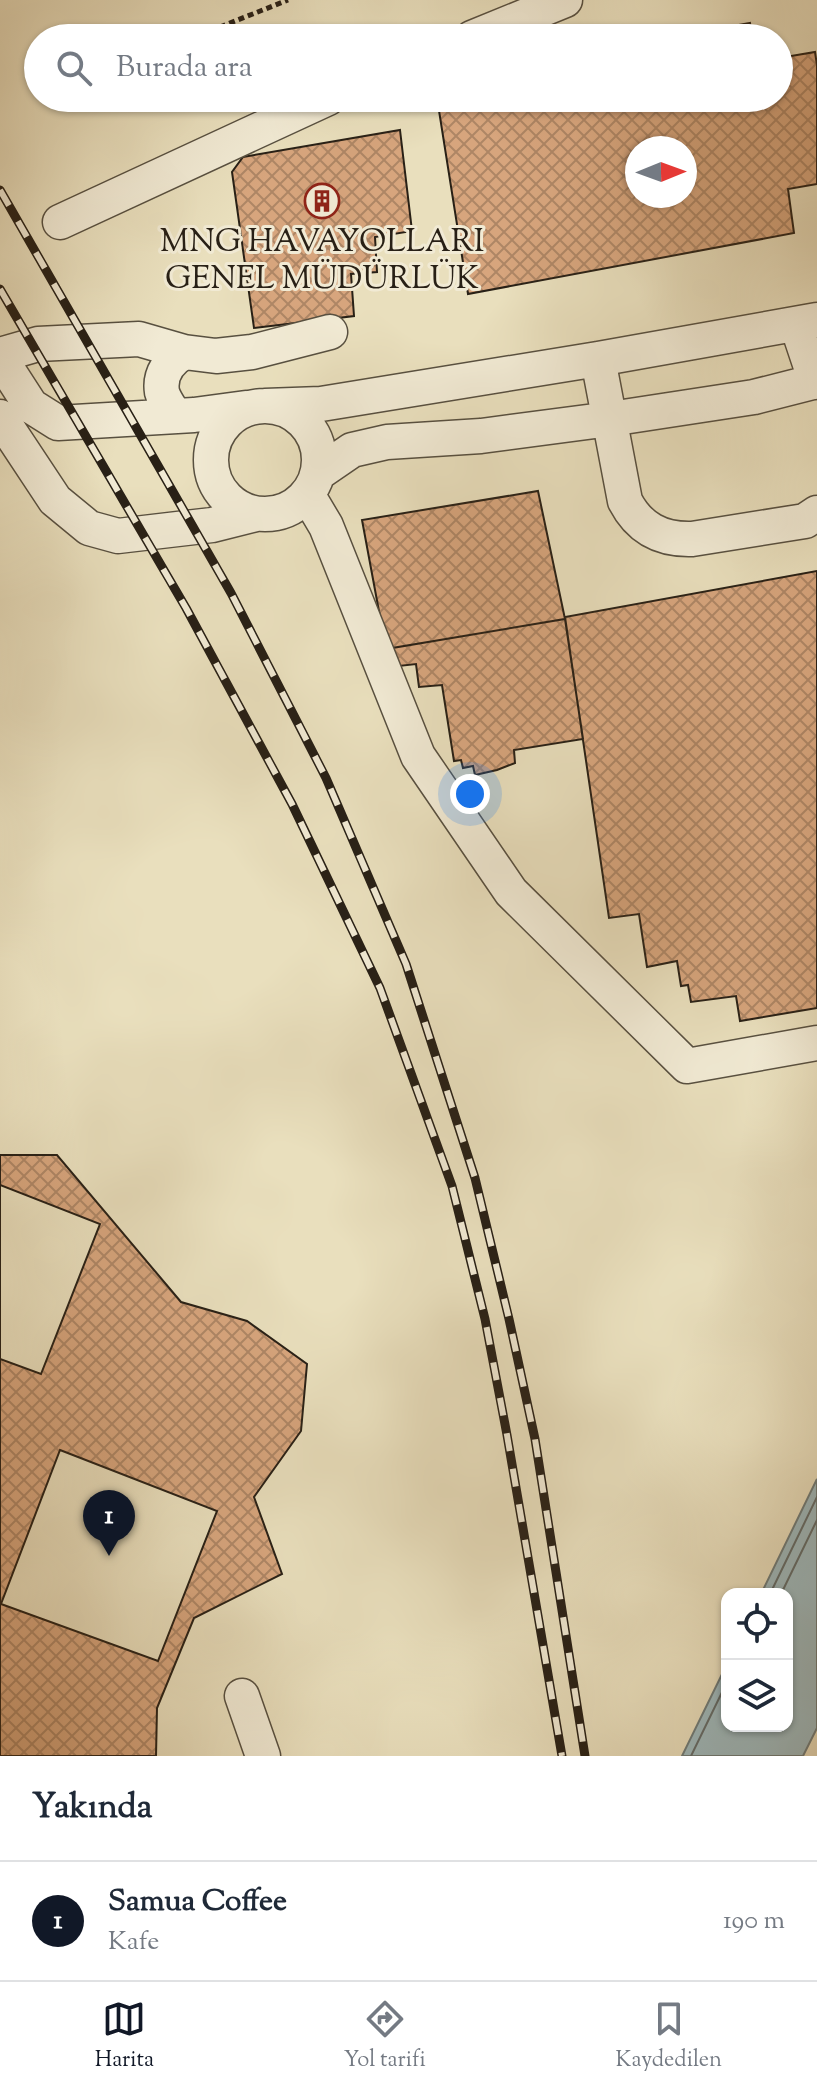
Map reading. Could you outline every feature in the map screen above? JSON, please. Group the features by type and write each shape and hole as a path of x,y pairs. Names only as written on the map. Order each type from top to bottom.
{"lane":[{"path":"506,24 565,0"},
{"path":"60,222 298,112"},
{"path":"0,417 55,500 89,528 118,536 212,525 284,510 297,504 312,484 352,450 387,442 481,436 610,419 754,397 816,382 807,322 321,404 258,406 175,416 58,423 31,406 0,357 38,344 139,339 184,352 216,356 252,352 330,332"},
{"path":"175,416 162,392 163,375 172,358 184,352"},
{"path":"598,359 625,501 631,512 650,531 678,540 692,539 805,521 817,513"},
{"path":"256,514 239,508 224,496 215,481 210,462 212,444 221,428 234,415 258,406 281,408 308,427 316,441 319,457 312,484 418,756 511,892 687,1066 817,1043"},
{"path":"242,1696 263,1756"}],"path":[{"path":"227,24 288,0"}],"water":[{"path":"817,1479 817,1728 803,1756 682,1756 721,1676 721,1732 793,1732 793,1588 764,1588"}],"building":[{"path":"815,52 817,184 788,189 794,233 468,294 439,112 793,112 793,56"},
{"name":"MNG HAVAYOLLARI GENEL MÜDÜRLÜK","path":"400,130 412,231 375,237 377,272 351,274 354,316 254,328 232,172 243,157"},
{"path":"538,491 565,619 386,649 362,520"},
{"path":"817,571 817,1008 740,1021 736,996 691,1002 688,985 681,986 677,961 647,967 639,914 609,918 565,617"},
{"path":"565,619 583,739 514,750 515,763 475,775 473,766 463,768 461,760 454,761 442,685 419,687 416,664 390,667 386,649"},
{"path":"0,1155 57,1155 181,1302 247,1321 307,1364 301,1431 254,1497 282,1574 194,1618 157,1708 156,1756 0,1756"},
{"path":"0,1185 100,1224 41,1374 0,1359"},
{"path":"60,1450 217,1511 158,1661 1,1604"}],"railway":[{"path":"0,190 231,593 326,778 406,964 475,1178 509,1319 535,1439 585,1756"},
{"path":"0,289 186,608 292,804 380,988 452,1186 485,1319 562,1756"}],"place":[{"name":"MNG HAVAYOLLARI GENEL MÜDÜRLÜK","path":"322,201"},
{"name":"Samua Coffee","path":"109,1556"}]}
